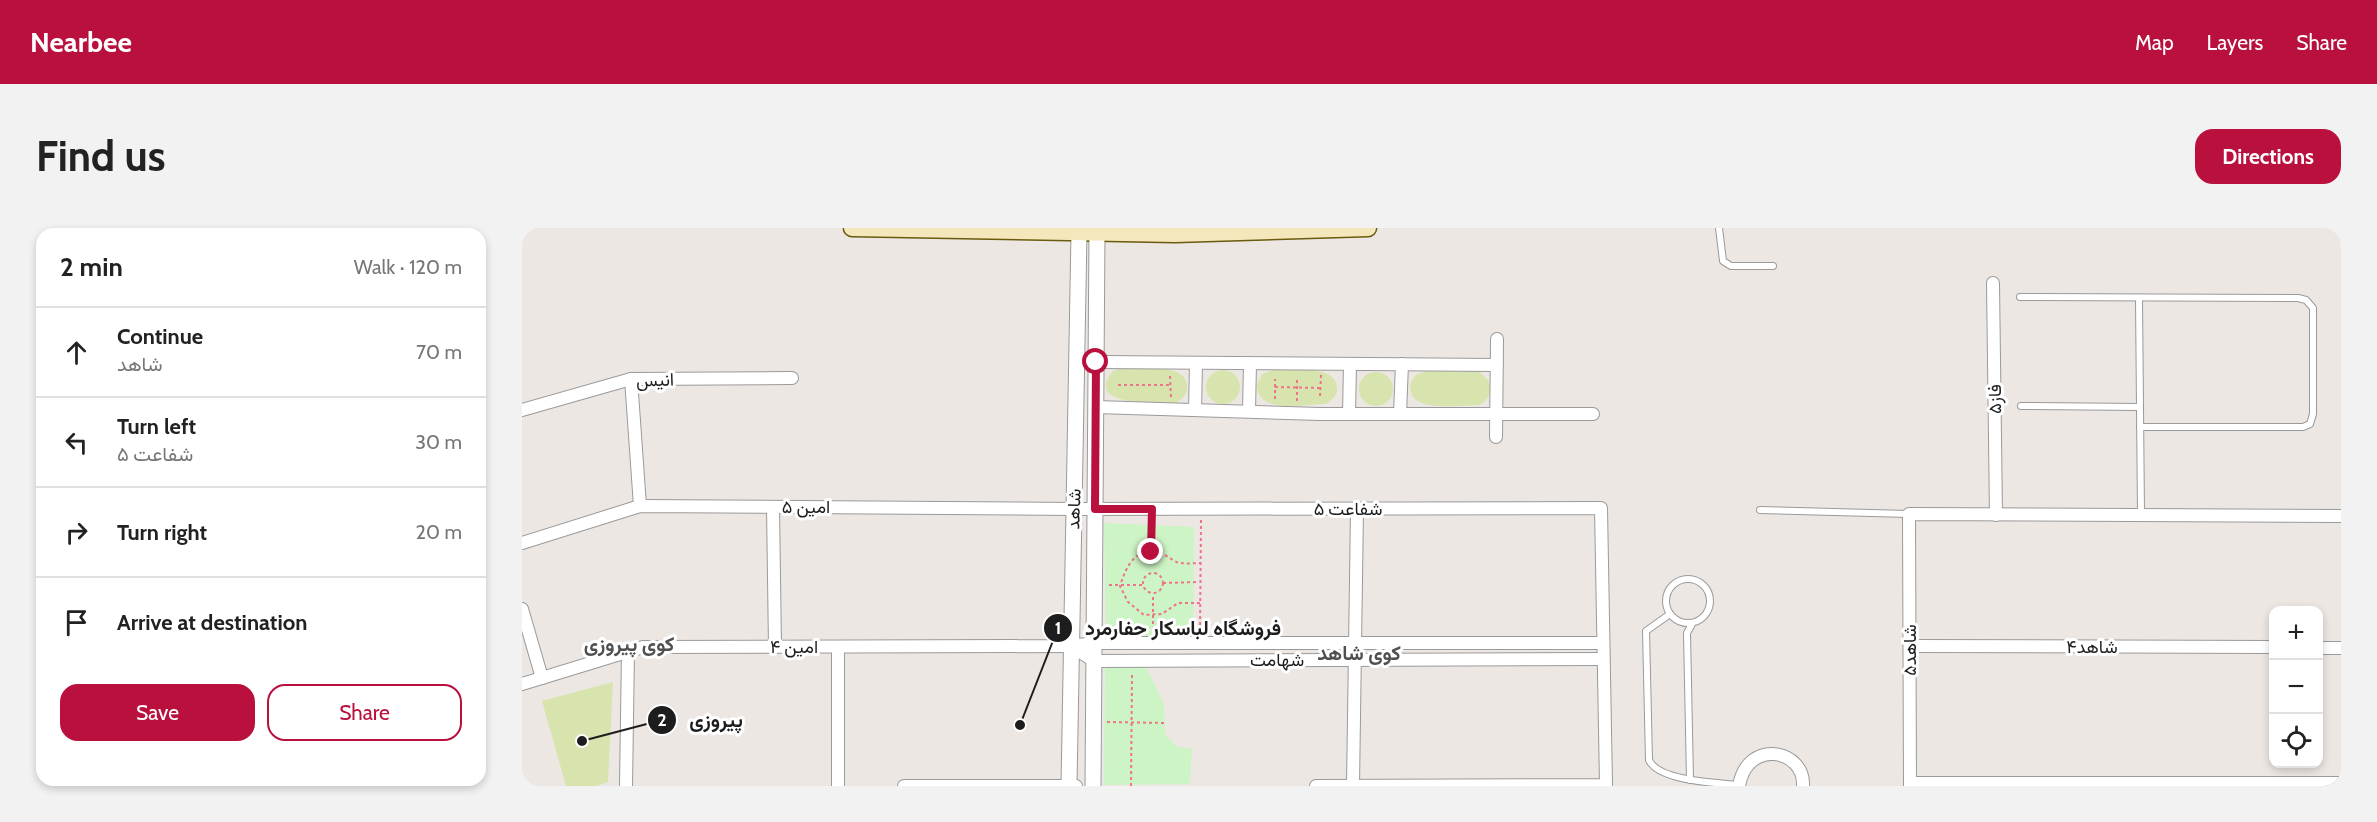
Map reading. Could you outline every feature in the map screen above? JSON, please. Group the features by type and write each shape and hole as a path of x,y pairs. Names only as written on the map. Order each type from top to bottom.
{"main road":[{"path":"852,228 1175,234 1368,228"}],"street":[{"name":"شاهد","path":"1069,786 1079,232"},
{"name":"شاهد","path":"1093,786 1097,233"},
{"name":"فاز۵","path":"1993,283 1996,514"},
{"path":"1496,437 1497,339"},
{"path":"1096,362 1497,365"},
{"path":"1195,410 1196,363"},
{"path":"1249,411 1250,363"},
{"path":"1349,414 1350,364"},
{"path":"1400,414 1402,364"},
{"name":"انیس","path":"522,410 631,379 792,378"},
{"path":"631,379 640,506"},
{"path":"1096,407 1349,414 1593,414"},
{"name":"امین ۵","path":"522,543 640,506 1095,509"},
{"path":"773,507 775,647"},
{"name":"شفاعت ۵","path":"1095,509 1601,508 1603,643"},
{"path":"1353,786 1357,509"},
{"path":"1910,514 2341,516"},
{"name":"شاهد۵","path":"1910,514 1910,785"},
{"path":"522,609 542,678"},
{"name":"امین ۴","path":"522,684 643,648 1071,646 1094,643"},
{"name":"شهامت","path":"1094,643 1603,643"},
{"path":"1316,786 1606,785 1603,643"},
{"path":"1071,646 1094,661"},
{"name":"شاهد۴","path":"1910,646 2269,647"},
{"path":"838,647 838,786"},
{"path":"2323,648 2341,648"},
{"path":"626,786 628,652"},
{"name":"شهامت","path":"1094,661 1604,659"},
{"path":"1738,785 1744,767 1759,756 1778,753 1794,762 1804,778 1803,786"},
{"path":"1910,785 2341,783"},
{"path":"904,786 1076,786"}],"lane":[{"path":"1719,228 1723,261 1731,266 1773,266"},
{"path":"2020,297 2298,298 2306,300 2313,308 2313,414 2310,424 2303,427 2140,427"},
{"path":"2139,299 2141,515"},
{"path":"2021,406 2140,407"},
{"path":"1760,510 1910,514"},
{"path":"1690,780 1687,633 1692,624 1704,618 1707,613 1710,607 1710,594 1703,584 1691,579 1678,581 1669,589 1666,602 1670,614 1680,622 1692,624"},
{"path":"1670,614 1646,631 1649,760 1656,770 1690,780 1738,785"}],"path":[{"path":"1170,362 1172,409"},
{"path":"1296,413 1297,363"},
{"path":"1320,396 1321,374"},
{"path":"1275,380 1275,399"},
{"path":"1118,386 1171,385"},
{"path":"1275,387 1321,388"},
{"path":"1151,552 1152,509"},
{"path":"1200,643 1201,509"},
{"path":"1200,603 1178,603 1161,614 1144,615 1128,602 1120,586 1127,566 1139,554 1151,552 1163,555 1179,564 1201,563"},
{"path":"1156,573 1162,578 1163,587 1158,593 1149,594 1143,585 1142,580 1148,574 1156,573"},
{"path":"1163,583 1200,582"},
{"path":"1094,585 1143,585"},
{"path":"1152,614 1153,594"},
{"path":"1131,786 1132,660"},
{"path":"1093,721 1167,723"}],"green space":[{"path":"1124,367 1163,368 1181,374 1186,380 1186,393 1176,403 1126,401 1115,397 1107,391 1106,383 1113,371"},
{"path":"1301,369 1330,375 1335,381 1336,394 1326,404 1284,406 1265,401 1259,394 1257,385 1262,374 1273,370"},
{"path":"1223,370 1235,375 1240,387 1235,399 1223,404 1211,399 1206,387 1211,375"},
{"path":"1427,371 1479,372 1488,380 1489,394 1480,405 1441,406 1422,403 1415,399 1410,386 1416,375"},
{"path":"1376,372 1388,377 1393,389 1388,401 1376,406 1364,401 1359,389 1364,377"},
{"path":"1104,523 1194,527 1193,641 1106,640"},
{"path":"1144,663 1164,704 1165,734 1177,747 1192,748 1190,784 1104,785 1105,664"},
{"path":"613,682 608,782 597,786 566,786 542,701"}],"place":[{"name":"فروشگاه لباسکار حفارمرد","path":"1020,725"},
{"name":"پیروزی","path":"582,741"}],"district":[{"name":"کوی پیروزی","path":"629,644"},
{"name":"کوی شاهد","path":"1359,653"}],"route":[{"path":"1096,362 1095,509 1152,509 1151,552"}]}
